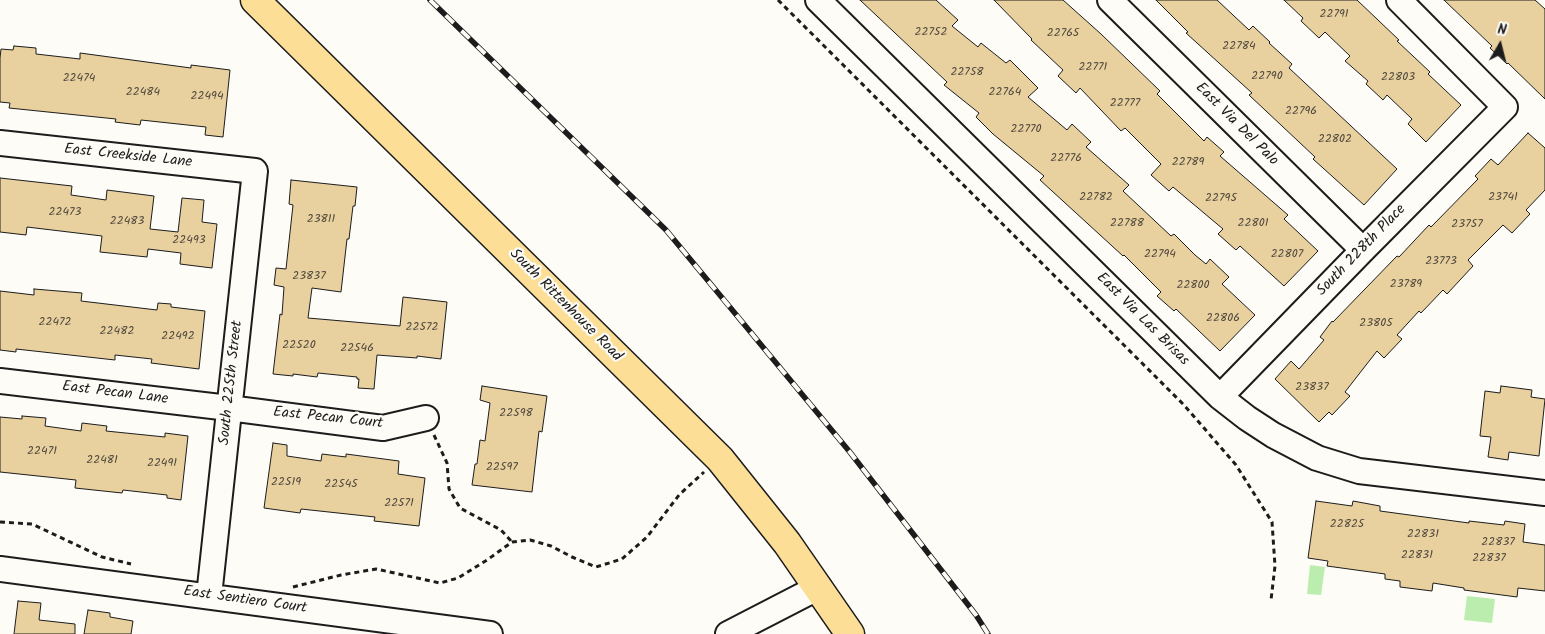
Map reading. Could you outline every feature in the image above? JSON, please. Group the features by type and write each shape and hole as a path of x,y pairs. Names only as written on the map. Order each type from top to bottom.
{"main road":[{"name":"South Rittenhouse Road","path":"255,0 720,459 788,542 850,634"}],"street":[{"name":"East Via Las Brisas","path":"818,0 1220,397 1247,418 1273,435 1317,458 1359,471 1545,493"},
{"name":"East Via Del Palo","path":"1110,0 1363,250"},
{"name":"South 228th Place","path":"1220,397 1505,107 1399,0"},
{"name":"East Creekside Lane","path":"0,143 255,171"},
{"name":"South 225th Street","path":"209,596 255,171"},
{"name":"East Pecan Lane","path":"0,381 230,408"},
{"name":"East Pecan Court","path":"230,408 383,428 426,418"},
{"name":"East Sentiero Court","path":"0,569 490,634"},
{"path":"728,634 819,587"}],"path":[{"path":"778,0 1184,405 1236,465 1272,522 1275,566 1271,600"},
{"path":"426,418 447,463 449,489 460,508 501,530 512,542"},
{"path":"283,587 293,587 341,574 376,569 440,583 458,578 512,542 530,540 551,546 596,567 622,559 647,537 679,495 720,459"},
{"path":"0,522 32,524 102,557 136,565"}],"green space":[{"path":"1310,565 1325,567 1321,595 1307,594"},
{"path":"1467,596 1495,599 1492,623 1464,620"}],"building":[{"path":"860,0 936,0 958,20 952,26 978,47 981,43 1006,63 1010,60 1038,88 1028,97 1067,130 1072,124 1091,142 1086,147 1129,185 1123,191 1171,236 1174,234 1206,264 1210,259 1229,277 1222,284 1255,315 1220,351 1176,309 1174,311 1157,296 1161,292 1124,255 1040,180 1044,176 993,134 976,117 979,113 944,85 947,82"},
{"path":"994,0 1063,0 1160,91 1157,94 1204,141 1207,137 1224,152 1220,156 1288,215 1284,219 1318,251 1284,286 1240,246 1236,250 1218,234 1223,229 1173,187 1169,191 1151,175 1161,164 1125,128 1121,131 1080,88 1076,93 1058,76 1063,70 1031,40"},
{"path":"1156,0 1217,0 1249,30 1253,26 1292,64 1289,68 1397,169 1364,205 1313,159 1315,157 1249,95 1252,93 1186,33 1188,32"},
{"path":"1284,0 1357,0 1399,40 1397,41 1430,72 1428,74 1461,105 1426,142 1408,124 1412,119 1387,95 1383,100 1366,84 1368,81 1345,61 1350,56 1325,32 1319,38 1301,21 1303,18"},
{"path":"1444,0 1535,0 1545,9 1545,99 1490,48 1492,46"},
{"path":"14,46 36,48 36,54 80,59 80,53 191,68 191,65 230,70 223,137 205,135 206,127 141,120 140,125 115,122 116,119 9,108 10,103 0,102 0,58 1,49 13,50"},
{"path":"1528,133 1545,148 1545,190 1526,210 1530,214 1512,233 1503,225 1468,260 1473,266 1447,294 1443,290 1421,313 1419,311 1397,335 1402,339 1384,358 1377,351 1345,392 1350,396 1332,415 1329,412 1319,422 1275,379 1291,361 1299,369 1324,340 1320,337 1332,321 1397,256 1399,257 1429,225 1431,227 1478,179 1475,176 1491,159 1498,165"},
{"path":"0,178 72,186 71,195 106,200 107,190 154,196 150,229 178,232 182,198 204,200 202,222 217,224 212,268 180,264 181,253 148,249 147,257 100,252 102,236 27,227 26,235 0,232"},
{"path":"291,180 357,187 349,239 347,239 341,292 312,288 308,318 400,326 403,297 447,302 441,359 377,355 374,389 358,388 359,379 357,377 318,373 317,377 273,374 280,314 282,315 284,287 274,285 276,268 286,269 293,205 289,204"},
{"path":"34,289 82,293 81,301 157,310 158,303 171,304 171,307 205,311 199,369 151,363 152,359 115,355 115,360 16,349 16,352 0,350 0,291 34,295"},
{"path":"482,386 547,396 542,432 539,431 532,492 472,485 480,440 485,441 490,403 480,400"},
{"path":"1501,386 1532,390 1531,397 1545,399 1539,456 1509,452 1508,460 1488,457 1491,437 1480,436 1485,391 1500,393"},
{"path":"22,416 46,418 45,426 81,431 82,423 107,426 106,431 165,437 165,433 188,436 181,500 167,498 167,495 123,490 122,493 75,488 76,480 0,472 0,417 22,419"},
{"path":"273,443 287,445 287,456 321,461 322,454 346,457 346,454 399,461 398,474 425,478 419,526 374,521 375,517 301,509 300,513 264,508"},
{"path":"1316,501 1352,506 1353,501 1380,506 1380,511 1469,523 1469,521 1504,525 1505,521 1525,524 1523,542 1545,545 1545,591 1518,588 1517,597 1464,590 1464,588 1433,583 1432,591 1400,587 1400,581 1385,579 1385,574 1327,566 1328,561 1308,558"},
{"path":"18,601 41,603 39,620 75,624 75,634 14,634"},
{"path":"88,610 110,613 110,617 133,621 131,634 84,634"}],"railway":[{"path":"430,0 666,230 849,451 976,615 988,634"}]}
